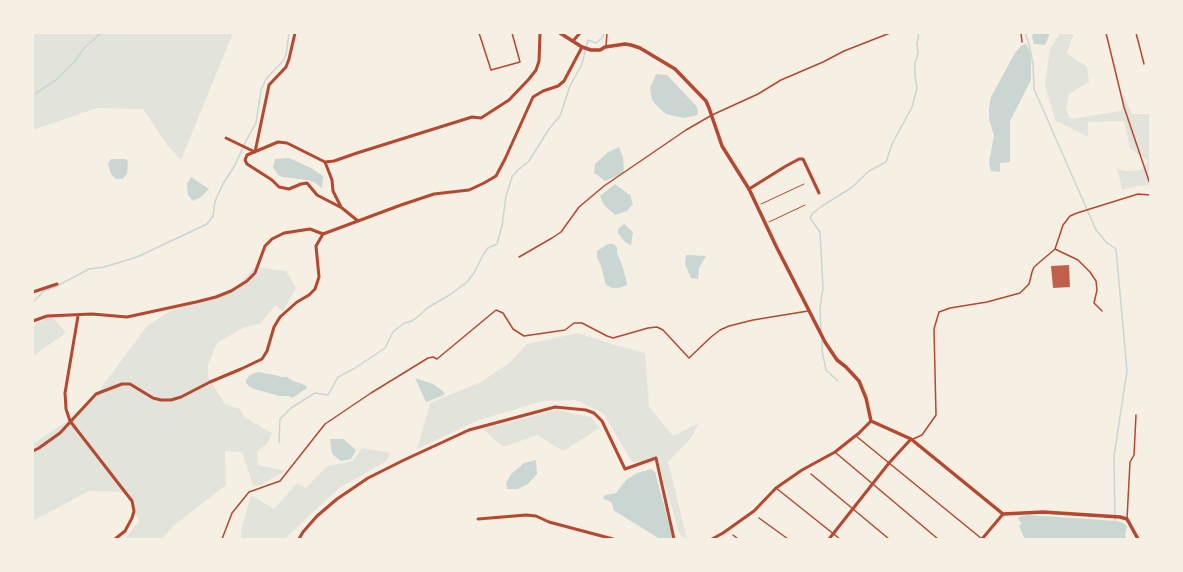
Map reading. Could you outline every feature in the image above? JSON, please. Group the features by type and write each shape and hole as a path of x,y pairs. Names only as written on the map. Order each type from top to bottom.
{"street":[{"path":"255,152 269,85 286,67 295,33"},
{"path":"358,221 342,208 317,195 307,184 301,184 289,189 280,187 247,164 245,160 247,155 278,142 287,143 324,162 334,161 472,117 481,118 509,100 536,70 539,61 540,33"},
{"path":"560,33 589,50 600,50 605,47 625,44 640,48 675,69 706,101 722,146 749,189 824,341 837,360 860,381 866,398 871,422"},
{"path":"573,41 580,33"},
{"path":"33,451 60,433 96,394 122,384 130,384 157,399 171,400 181,397 262,358 267,351 274,327 280,317 297,302 310,295 315,289 319,277 316,246 323,234 434,194 469,190 496,176 534,97 543,91 558,86 564,81 582,47"},
{"path":"226,138 255,152"},
{"path":"749,189 786,166 803,159 819,193"},
{"path":"324,162 332,180 333,191 342,208"},
{"path":"33,321 47,316 78,316 92,314 126,317 216,297 247,281 255,273 265,246 272,239 284,233 310,229 323,234"},
{"path":"33,292 57,284"},
{"path":"78,316 65,393 66,409 70,421 132,501 134,511 132,518 124,530 115,539"},
{"path":"299,539 317,516 339,498 368,478 470,430 555,407 586,410 594,413 602,421 625,469 656,458 674,539"},
{"path":"871,422 911,439 1003,514 1043,512 1120,517 1127,519 1138,539"},
{"path":"712,539 754,511 776,488 802,470 835,452 871,422"},
{"path":"829,539 889,463 911,439"},
{"path":"982,539 1003,514"},
{"path":"478,519 526,515 536,516 549,522 613,539"}],"lane":[{"path":"479,33 491,70 520,62 512,33"},
{"path":"605,47 607,33"},
{"path":"520,257 561,232 579,207 604,186 662,146 712,115 758,94 781,80 824,62 844,51 890,33"},
{"path":"1021,33 1022,42"},
{"path":"1106,33 1124,108 1150,184"},
{"path":"1136,33 1144,64"},
{"path":"911,439 922,435 936,415 934,329 939,312 950,308 987,302 1020,292 1029,284 1034,268 1055,249 1063,225 1070,216 1138,194 1150,195"},
{"path":"1055,249 1078,260 1090,272 1096,281 1097,290 1094,304 1102,311"},
{"path":"222,539 232,513 249,492 280,481 326,424 428,358 433,357 437,359 496,310 503,313 513,329 524,336 565,330 574,323 582,323 613,338 648,328 657,328 663,330 689,358 711,337 720,330 729,326 753,320 810,310"},
{"path":"1127,519 1130,462 1134,455 1136,415"},
{"path":"855,435 982,539"},
{"path":"835,452 938,539"},
{"path":"811,474 889,539"},
{"path":"776,488 840,539"},
{"path":"759,518 788,539"},
{"path":"733,535 738,539"}],"path":[{"path":"757,206 804,184"},
{"path":"766,224 805,205"}],"shaded area":[{"path":"33,33 233,33 181,160 167,145 143,109 97,108 33,130"},
{"path":"1033,33 1050,33 1045,45 1034,44 1032,37"},
{"path":"1060,33 1074,33 1067,53 1087,66 1089,82 1069,94 1066,108 1070,119 1121,111 1123,94 1132,114 1150,114 1150,185 1137,186 1122,190 1116,168 1125,171 1140,170 1148,161 1130,148 1124,121 1088,122 1088,137 1055,120 1045,85 1050,49"},
{"path":"1026,44 1029,49 1031,59 1031,80 1010,121 1010,162 1000,163 1000,172 991,171 989,163 994,135 989,119 991,97 1015,53 1022,45"},
{"path":"656,74 667,75 697,107 698,114 683,118 666,114 658,107 652,100 650,88"},
{"path":"619,147 623,157 624,173 605,181 594,173 595,164 607,153"},
{"path":"289,158 311,168 323,176 322,188 314,182 308,180 278,175 273,167 275,159"},
{"path":"111,159 125,159 128,161 127,174 122,179 116,179 111,174 108,164"},
{"path":"191,177 209,189 201,197 193,201 188,195 187,184"},
{"path":"615,184 630,195 633,204 627,211 615,215 604,205 600,196"},
{"path":"624,224 633,232 631,245 625,242 618,233 618,229"},
{"path":"608,244 613,244 617,247 617,253 626,279 627,285 619,288 612,288 606,285 597,257 597,251"},
{"path":"686,255 706,256 699,268 698,279 691,278 685,264"},
{"path":"255,267 286,271 296,288 283,311 275,305 260,324 245,327 217,343 208,365 208,377 225,404 240,409 244,417 272,433 267,444 257,451 258,465 286,471 261,486 253,485 242,452 225,451 226,485 172,527 162,539 125,539 139,521 128,492 89,491 33,521 33,444 63,424 98,392 147,326 170,311 234,289"},
{"path":"51,315 66,333 33,356 33,326"},
{"path":"578,333 645,353 649,407 673,436 699,423 691,438 668,462 687,539 679,533 658,460 632,462 603,413 576,400 543,401 479,420 417,449 430,403 481,382 509,363 527,344"},
{"path":"258,372 287,377 293,381 305,385 307,388 292,398 289,396 280,396 254,389 246,383 246,380 250,375"},
{"path":"415,378 433,384 444,392 444,395 426,402"},
{"path":"557,410 591,417 600,428 563,451 537,435 503,447 483,429"},
{"path":"330,439 343,439 356,450 351,459 341,461 332,454"},
{"path":"362,448 391,453 385,462 339,488 286,539 241,539 241,531 251,495 274,509 297,483 306,488 327,466 353,461"},
{"path":"536,460 537,474 528,484 518,489 507,489 506,483 511,474 524,463"},
{"path":"651,469 655,472 673,539 660,539 613,510 611,502 603,497 616,493 626,480 637,473"},
{"path":"1027,515 1117,521 1127,526 1125,535 1126,538 1025,539 1019,526 1022,523 1018,519 1019,517"}],"building":[{"path":"1069,265 1070,287 1053,288 1051,266"}],"waterway":[{"path":"33,95 56,80 75,61 84,48 101,33"},
{"path":"33,302 44,291 57,286 89,269 104,267 137,257 207,224 213,216 215,201 223,184 235,165 256,123 261,90 266,79 283,61 286,55 289,33"},
{"path":"279,442 280,419 291,408 315,393 328,395 338,377 355,368 385,348 393,332 404,323 412,321 427,308 451,294 467,282 474,273 488,248 497,244 502,226 506,196 512,177 529,161 549,129 560,116 570,86 582,64 588,40 596,43 603,37 604,33"},
{"path":"821,332 820,308 823,288 820,232 810,218 813,213 822,206 851,188 869,171 886,162 892,144 912,107 917,88 915,63 918,54 917,44 919,33"},
{"path":"1025,33 1033,64 1034,89 1096,230 1107,243 1116,249 1127,371 1114,456 1115,523"},
{"path":"822,338 822,351 826,370 838,381"}]}
